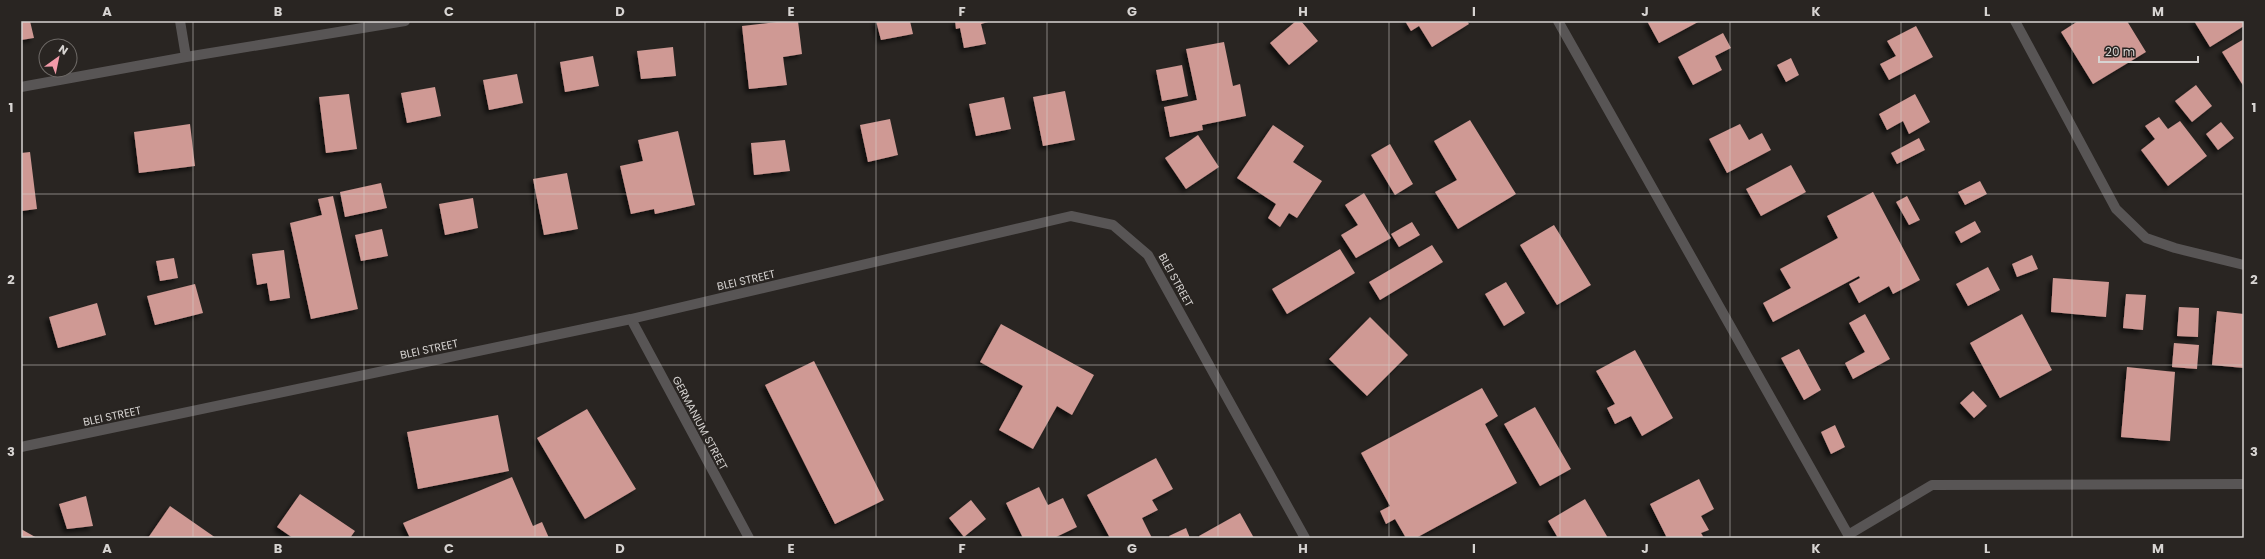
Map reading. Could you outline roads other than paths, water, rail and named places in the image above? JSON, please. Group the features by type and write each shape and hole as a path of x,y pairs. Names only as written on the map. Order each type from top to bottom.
{"street":[{"path":"180,21 186,56"},
{"path":"21,87 186,56 405,21"},
{"path":"1558,21 1849,537 1932,485 2244,484"},
{"path":"2015,21 2116,209 2146,238 2175,248 2244,265"},
{"name":"BLEI STREET","path":"21,447 631,319 1071,216 1113,226 1148,255 1305,538"},
{"name":"GERMANIUM STREET","path":"631,319 749,538"}]}
